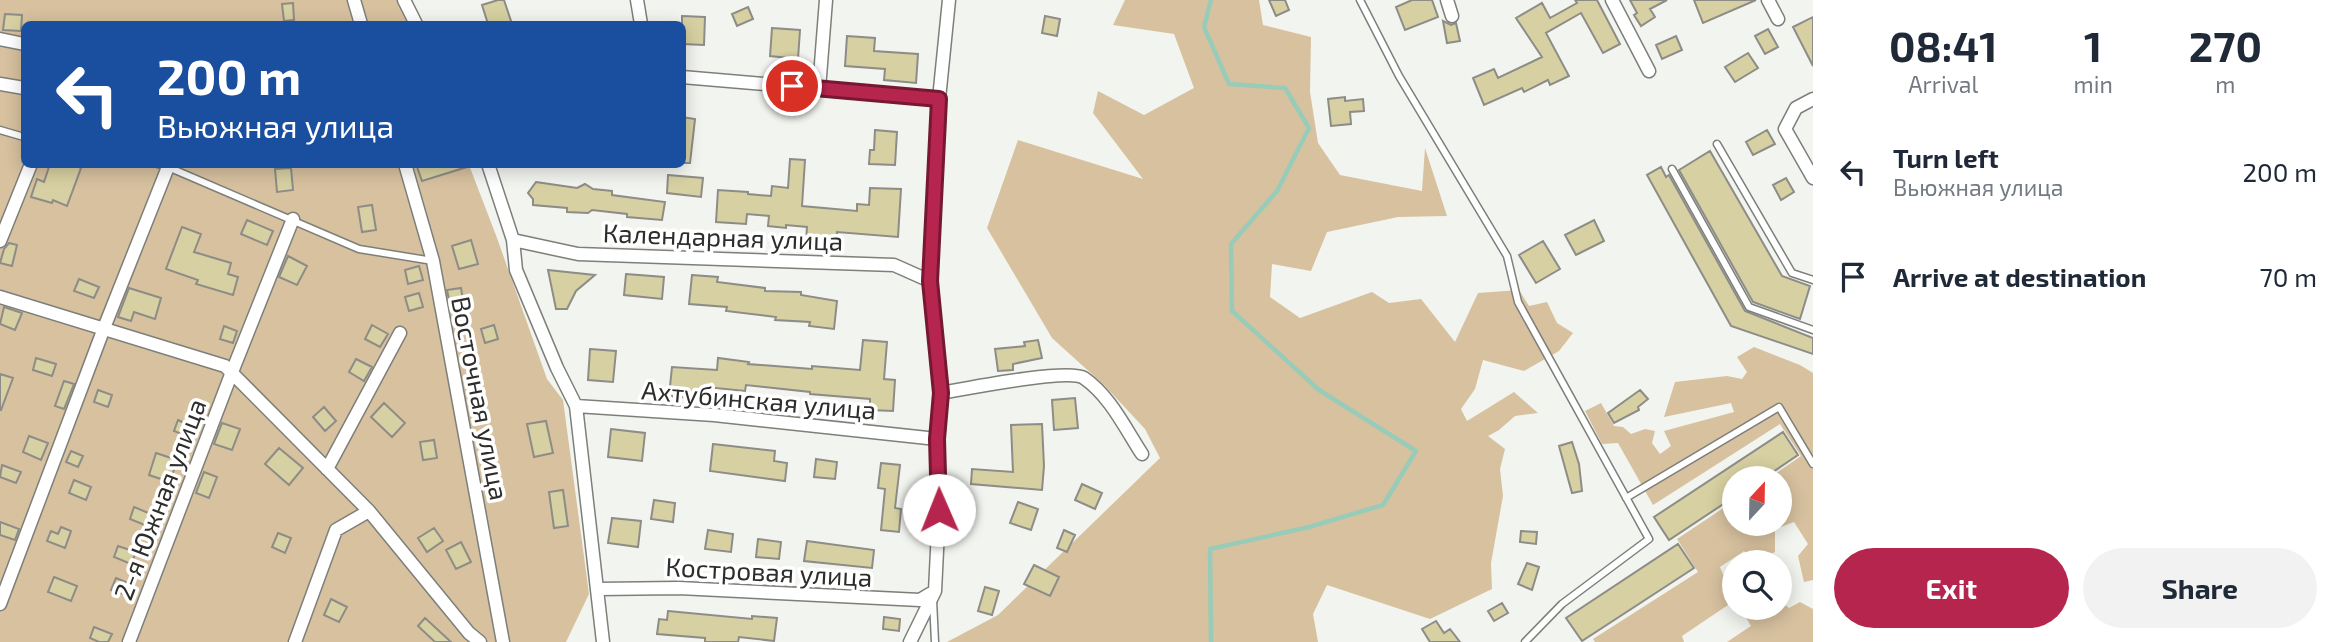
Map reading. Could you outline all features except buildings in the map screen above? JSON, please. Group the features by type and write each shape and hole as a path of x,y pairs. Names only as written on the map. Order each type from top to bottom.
{"street":[{"path":"354,0 359,21"},
{"path":"404,0 414,21"},
{"path":"637,0 640,21"},
{"path":"819,89 825,0"},
{"path":"910,642 934,592 939,510 937,439 941,393 930,281 939,99 949,0"},
{"path":"1447,0 1452,16"},
{"path":"1612,0 1650,71"},
{"path":"1768,0 1778,19"},
{"path":"0,39 21,43"},
{"path":"686,77 939,99"},
{"path":"0,84 21,88"},
{"path":"1813,99 1797,108 1785,129 1813,178"},
{"path":"0,241 29,168"},
{"path":"0,604 161,168"},
{"name":"Восточная улица","path":"406,168 433,261 503,642"},
{"path":"489,168 513,240 516,270 576,406 603,642"},
{"name":"2-я Южная улица","path":"129,642 293,219"},
{"name":"Календарная улица","path":"513,240 578,254 894,265 930,281"},
{"path":"0,297 225,366 369,512 469,633 480,642"},
{"path":"327,469 400,333"},
{"path":"941,393 1058,375 1081,376 1106,398 1142,454"},
{"name":"Ахтубинская улица","path":"576,406 714,415 937,439"},
{"path":"295,642 336,530 369,512"},
{"name":"Костровая улица","path":"598,589 679,588 920,600 934,592"}],"lane":[{"path":"1360,0 1398,76 1507,256 1518,302 1649,539 1562,604 1525,642"},
{"path":"0,130 21,136"},
{"path":"1717,144 1792,272 1813,280"},
{"path":"167,168 359,249 433,261"},
{"path":"1672,169 1749,307 1813,330"},
{"path":"1626,498 1779,407 1813,464"},
{"path":"934,592 935,642"}],"shaded area":[{"path":"0,0 403,0 413,21 21,21 21,168 470,168 547,379 563,400 589,594 566,642 0,642"},
{"path":"1125,0 1259,0 1263,25 1311,37 1310,92 1318,143 1340,175 1422,191 1425,148 1447,216 1398,217 1327,232 1311,271 1272,264 1270,297 1300,318 1372,292 1389,303 1421,299 1455,342 1478,293 1519,290 1529,306 1547,302 1557,323 1573,333 1559,351 1524,371 1483,360 1475,389 1461,409 1467,421 1514,392 1538,413 1515,416 1488,436 1505,449 1500,469 1503,496 1491,563 1492,589 1430,619 1327,585 1313,614 1318,642 947,642 998,615 1160,458 1145,429 1104,385 1052,338 987,228 1018,140 1143,179 1093,113 1098,91 1144,115 1194,88 1174,34 1113,25"},
{"path":"1754,347 1813,373 1813,580 1804,582 1798,556 1808,544 1792,523 1792,466 1786,466 1801,456 1780,424 1653,505 1618,443 1602,444 1585,411 1601,403 1614,426 1623,427 1631,434 1645,429 1655,431 1652,443 1660,454 1671,446 1664,431 1734,412 1731,403 1664,417 1675,382 1727,376 1742,379 1747,372 1737,357"},
{"path":"1722,509 1722,536 1775,536 1775,550 1722,550 1722,609 1682,636 1684,642 1595,642 1593,639 1698,572 1677,539"},
{"path":"1800,602 1813,609 1813,642 1727,642 1751,626 1748,620 1792,620 1792,606"}],"waterway":[{"path":"1211,0 1204,27 1229,84 1285,88 1309,128 1277,191 1231,244 1232,311 1319,390 1416,451 1383,505 1309,527 1210,549 1211,642"}],"route":[{"path":"792,86 939,99 930,281 941,393 937,439 939,510"}]}
